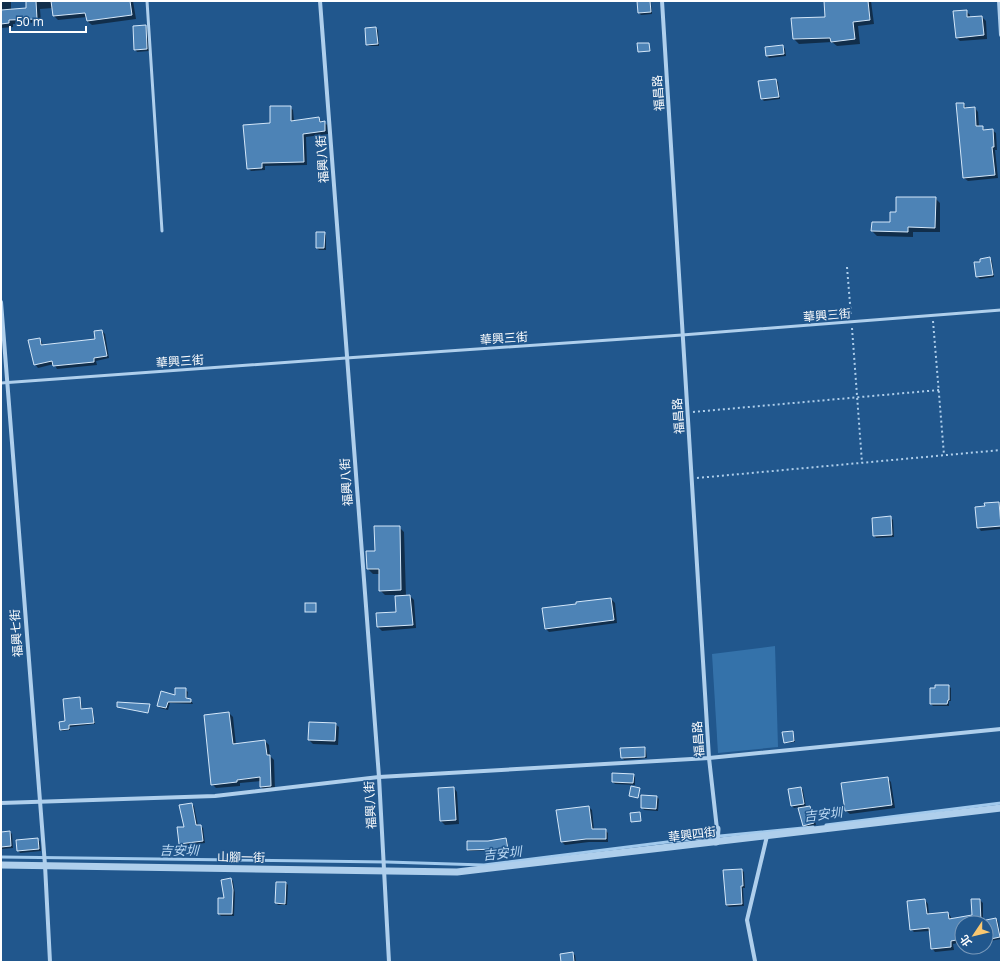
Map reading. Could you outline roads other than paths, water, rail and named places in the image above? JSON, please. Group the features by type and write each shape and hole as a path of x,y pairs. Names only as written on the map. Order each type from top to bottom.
{"street":[{"name":"福興八街","path":"320,1 379,777 389,962"},
{"name":"福昌路","path":"662,1 709,758 718,829"},
{"path":"999,1 1001,35"},
{"name":"福興七街","path":"1,302 45,864 50,962"},
{"path":"1,804 39,801 215,796 379,777 709,758 1001,729"},
{"name":"華興四街","path":"384,868 456,872 716,840 767,836 1001,808"},
{"path":"716,840 718,829"},
{"path":"755,961 747,920 767,836"},
{"name":"山腳一街","path":"1,865 45,864 384,868"}],"lane":[{"path":"147,1 162,231"},
{"name":"華興三街","path":"1,384 682,335 1001,310"}],"waterway":[{"name":"吉安圳","path":"826,825 1001,803"},
{"name":"吉安圳","path":"1,857 387,862 484,865 699,838 813,827"}]}
